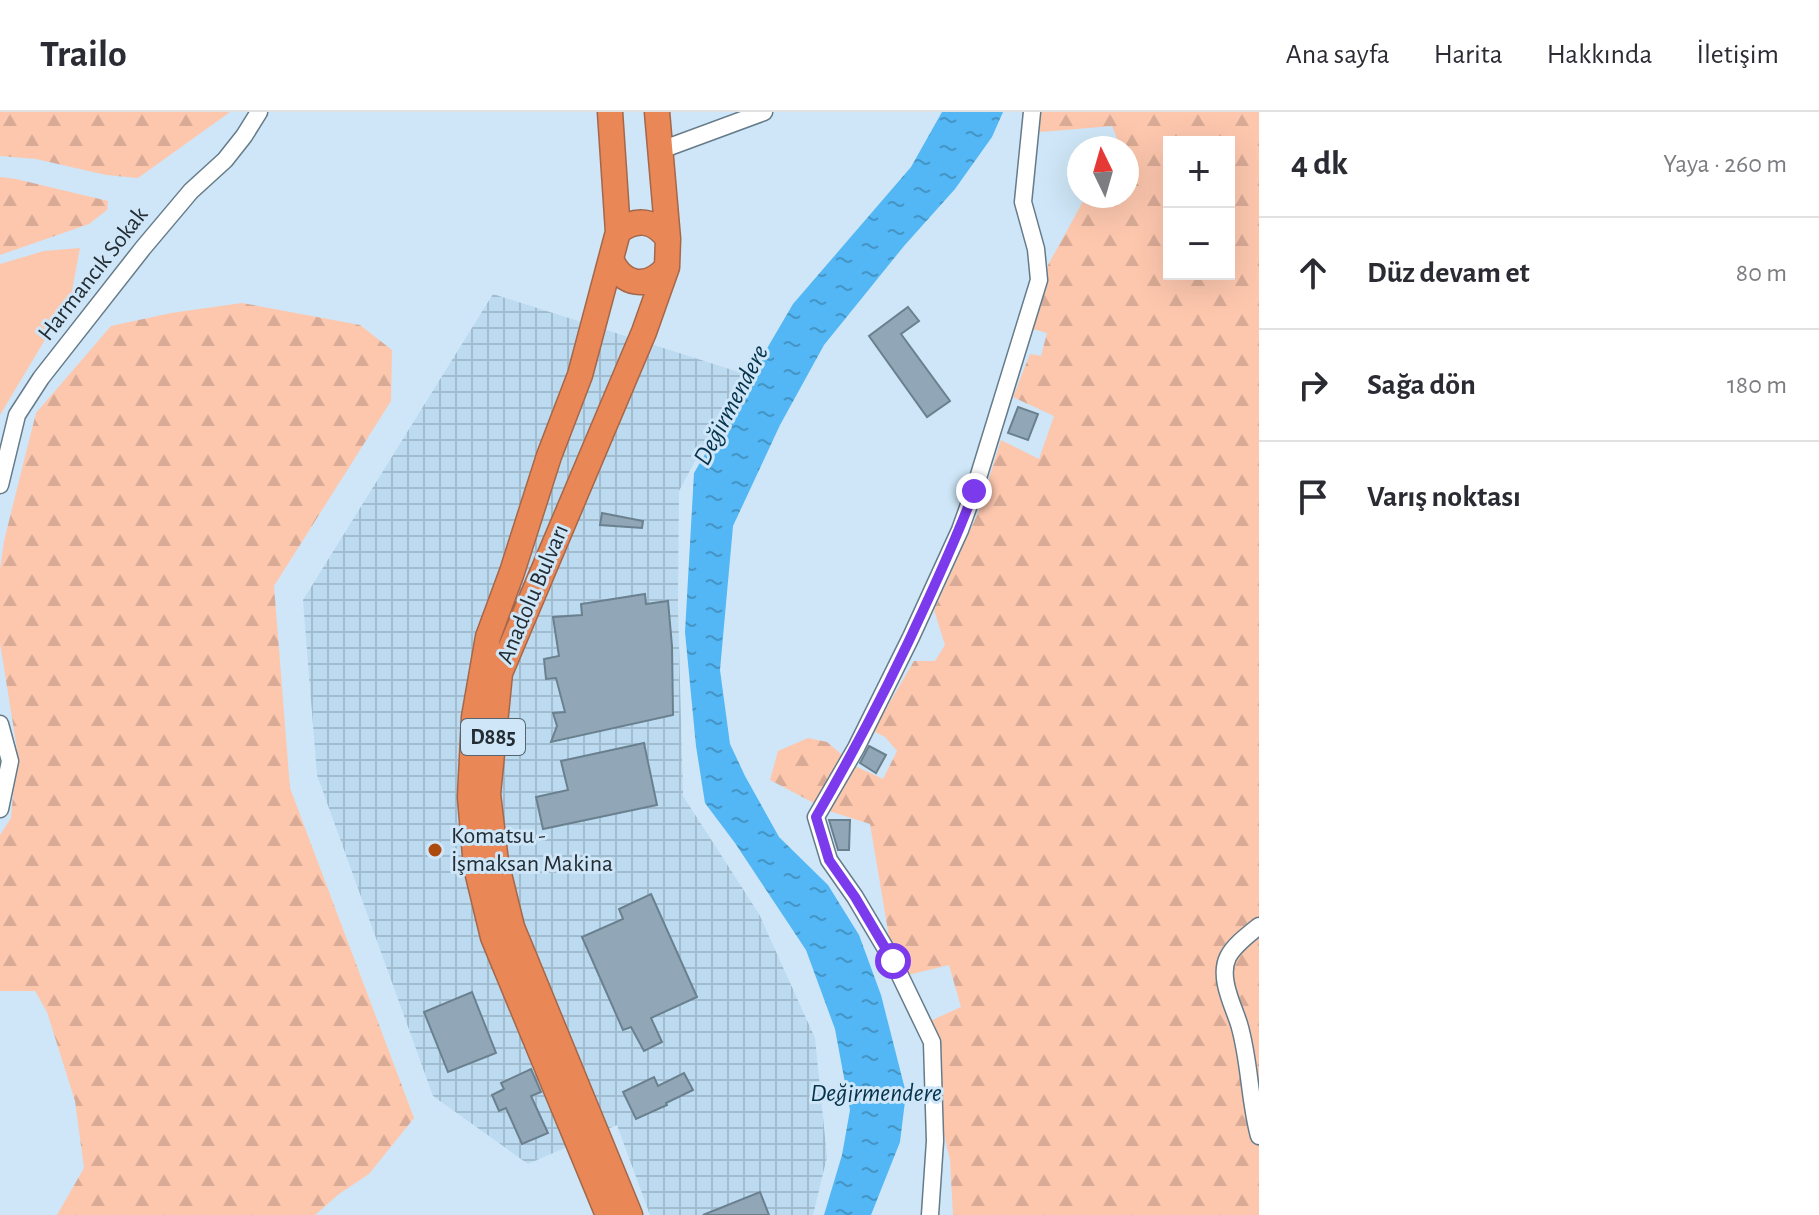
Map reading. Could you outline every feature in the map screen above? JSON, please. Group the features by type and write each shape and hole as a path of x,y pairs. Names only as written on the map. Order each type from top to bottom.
{"highway":[{"name":"Anadolu Bulvarı","path":"608,1215 493,937 476,867 470,797 474,717 488,637 549,456 580,375 618,232 610,112"},
{"name":"Anadolu Bulvarı","path":"630,1215 512,927 496,862 488,794 500,673 644,332 667,267 668,239 657,112"},
{"path":"618,232 635,222 645,222 663,231 668,239"},
{"path":"611,259 622,276 641,283 660,275 667,267"}],"street":[{"name":"Harmancık Sokak","path":"0,485 17,415 41,378 181,202 225,160 259,112"},
{"path":"661,150 764,112"},
{"path":"930,1215 935,1141 932,1042 893,961 829,860 816,817 856,748 960,530 1039,280 1036,249 1023,202 1032,112"},
{"path":"0,724 10,761 0,809"},
{"path":"1259,926 1228,958 1225,978 1240,1028 1259,1136"}],"shaded area":[{"path":"493,294 742,373 679,491 678,606 683,796 759,914 815,1038 827,1157 813,1215 650,1215 617,1125 528,1164 433,1096 317,775 303,600"}],"green space":[{"path":"0,112 230,112 138,178 106,175 36,159 0,156"},
{"path":"1024,112 1259,112 1259,1215 953,1215 950,1160 919,1026 961,1007 949,965 896,978 870,824 829,811 770,780 778,751 808,738 827,742 855,766 883,779 897,751 885,737 873,731 914,661 935,661 945,645 934,610 978,513 1001,440 1039,459 1054,416 1013,397 1030,354 1041,356 1047,333 1033,329 1048,265 1079,208 1139,208 1139,136 1116,136 1112,126 1041,132 1027,120"},
{"path":"0,177 108,201 107,210 89,224 0,255"},
{"path":"80,248 71,296 0,415 0,264 44,251"},
{"path":"242,303 360,325 392,350 391,401 274,586 290,788 414,1118 369,1174 315,1215 57,1215 84,1168 75,1101 47,1012 35,991 0,991 0,835 11,818 17,749 0,643 0,570 4,541 36,413 111,326 171,313"}],"water":[{"name":"Değirmendere","path":"942,112 1003,112 992,137 955,189 904,246 824,345 780,425 733,526 720,670 730,744 779,837 828,885 859,935 881,995 906,1093 900,1142 871,1215 824,1215 842,1155 850,1110 835,1029 806,950 705,803 685,632 694,473 793,304 911,167"}],"building":[{"path":"908,307 919,321 901,334 950,401 927,417 869,336"},
{"path":"1018,407 1038,414 1028,440 1008,433"},
{"path":"602,513 643,521 642,528 600,525"},
{"path":"645,594 646,604 668,601 673,715 551,742 557,726 553,713 565,712 556,678 546,679 544,659 559,656 553,617 582,615 581,604"},
{"path":"644,743 657,805 543,829 536,797 568,790 561,761"},
{"path":"869,746 886,755 876,773 860,763"},
{"path":"829,820 850,820 849,850 838,850"},
{"path":"651,894 697,997 651,1018 662,1042 644,1051 631,1027 623,1030 582,937 623,919 619,909"},
{"path":"472,992 496,1053 448,1072 424,1012"},
{"path":"531,1069 541,1092 531,1096 548,1133 522,1144 506,1108 499,1111 492,1095 504,1089 501,1083"},
{"path":"684,1073 693,1090 636,1119 623,1092 654,1077 658,1086"},
{"path":"760,1192 769,1215 703,1215"}],"place":[{"name":"Komatsu - İşmaksan Makina","path":"435,850"}],"route":[{"path":"893,961 829,860 816,817 856,748 911,637 960,530 974,491"}]}
